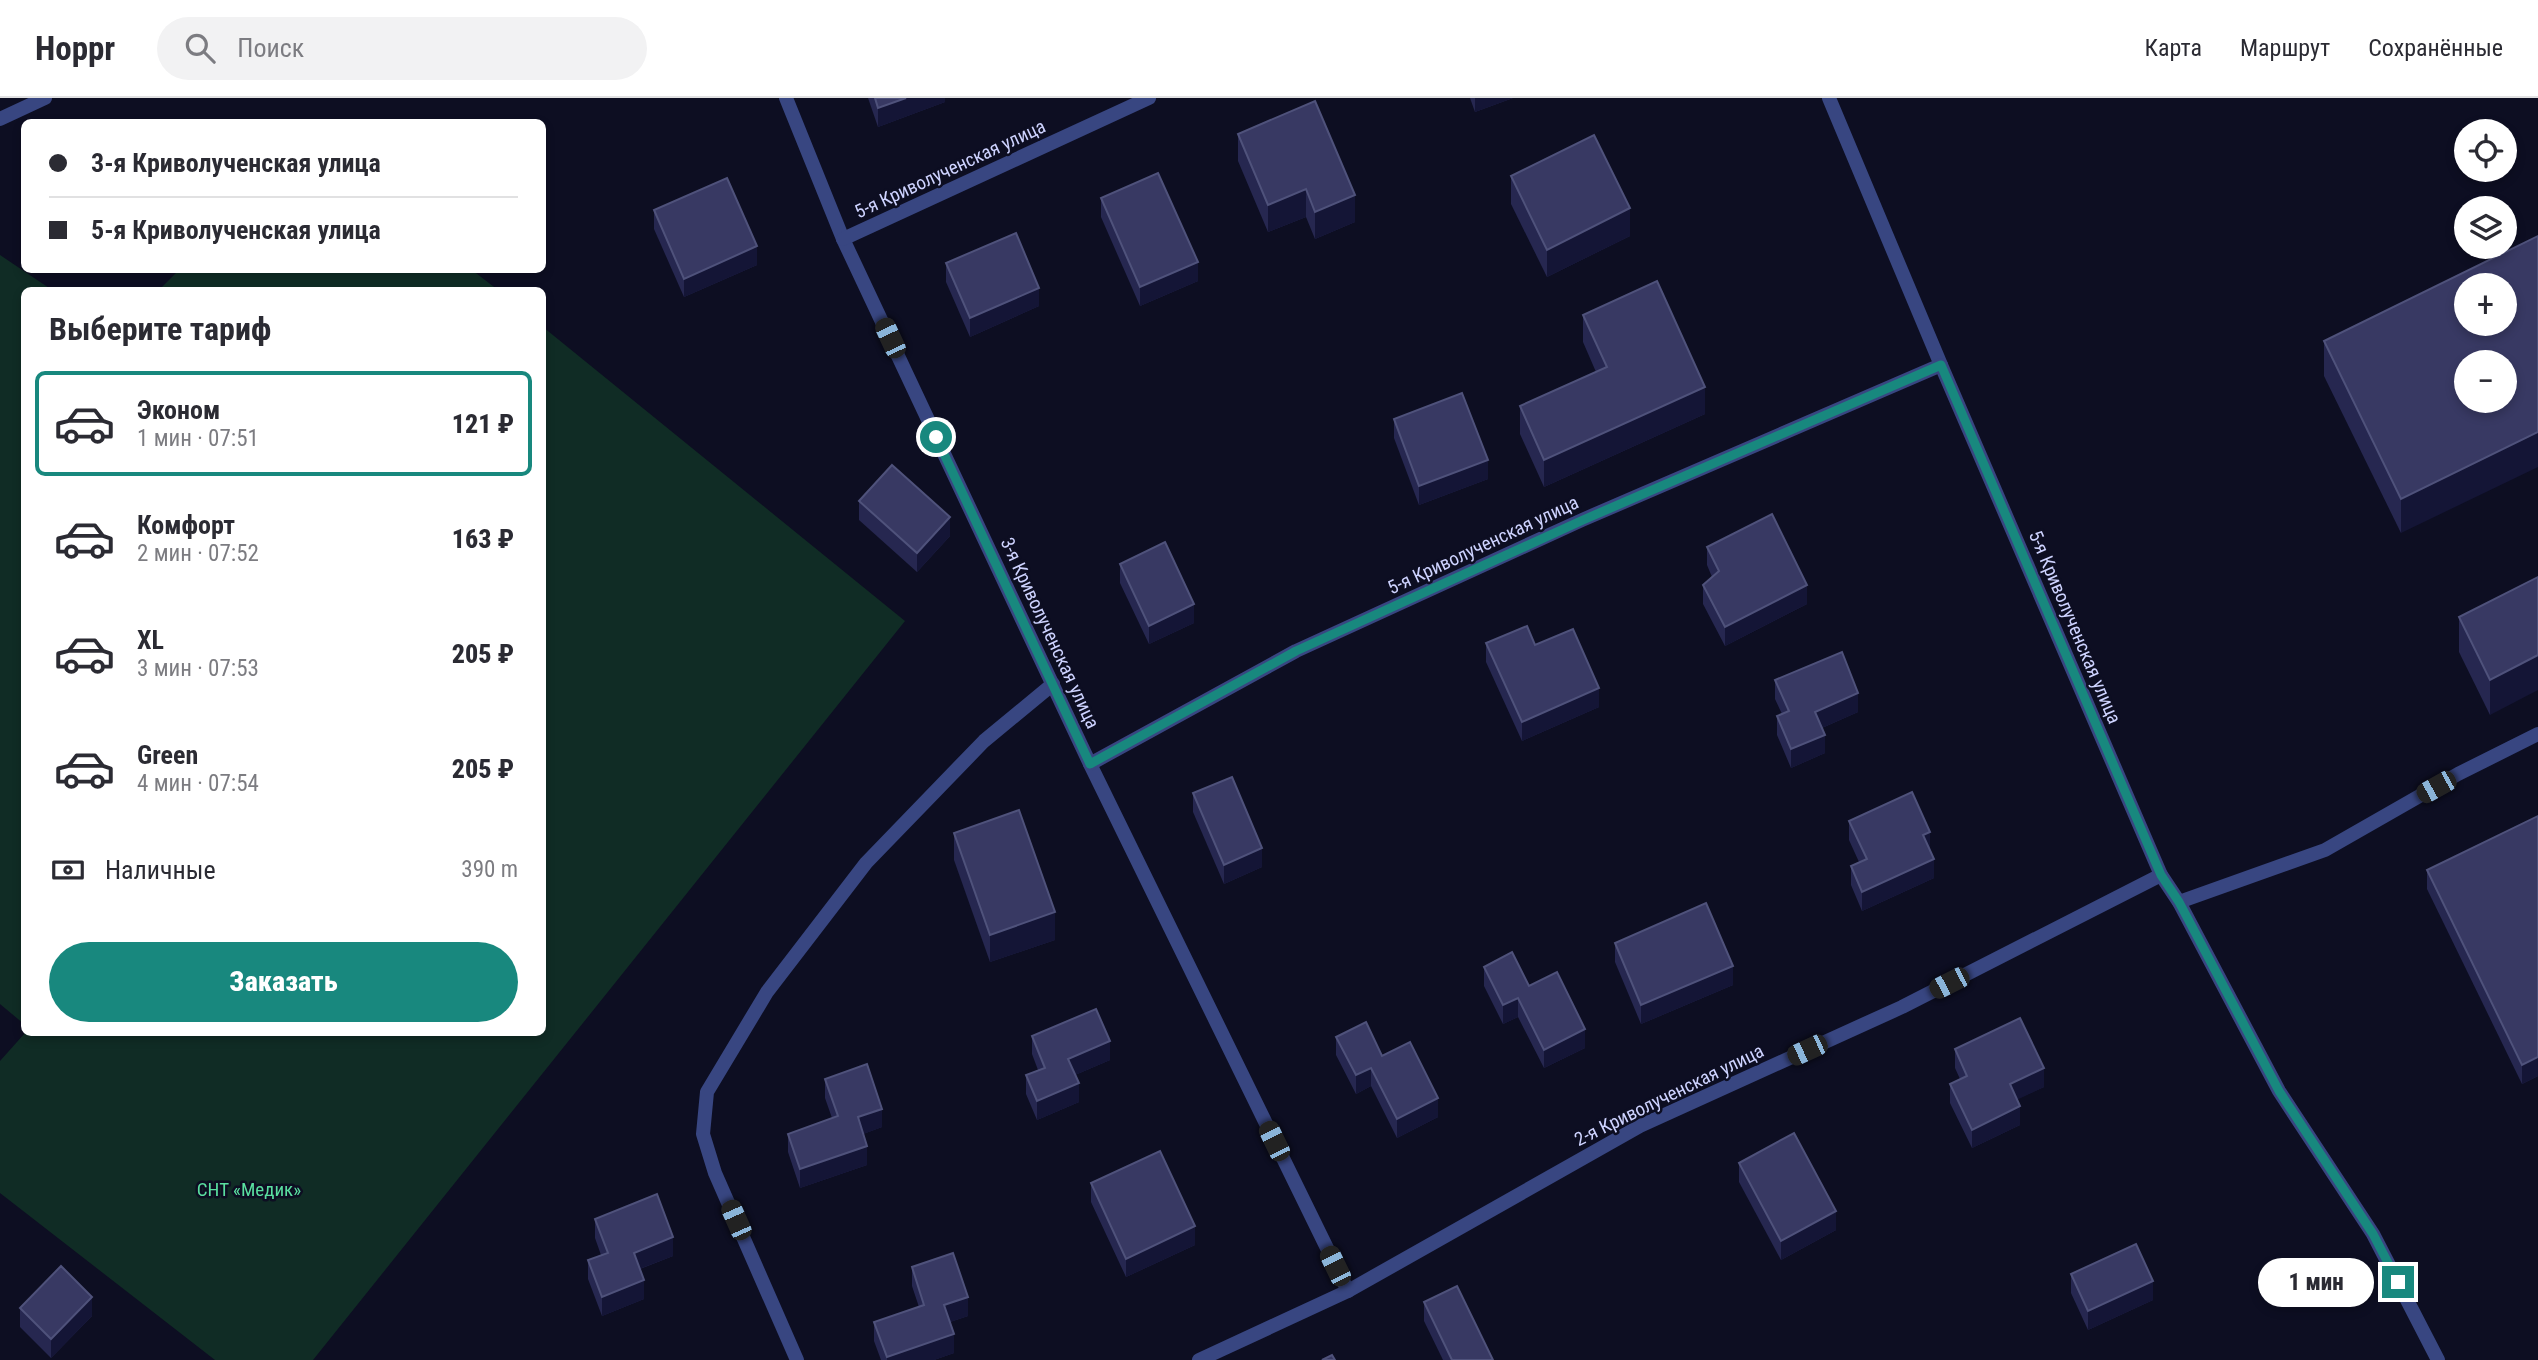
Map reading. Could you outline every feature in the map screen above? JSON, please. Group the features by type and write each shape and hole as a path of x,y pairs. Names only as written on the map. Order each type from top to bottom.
{"street":[{"path":"0,119 45,98"},
{"name":"3-я Криволученская улица","path":"786,98 843,239 1090,764 1348,1291"},
{"name":"5-я Криволученская улица","path":"843,239 1149,98"},
{"name":"5-я Криволученская улица","path":"1829,98 2161,875 2179,902 2279,1091 2373,1234 2438,1360"},
{"name":"5-я Криволученская улица","path":"1090,764 1296,651 1583,520 1941,365"},
{"path":"797,1360 715,1173 703,1134 707,1092 768,992 866,863 984,741 1053,684"},
{"path":"2179,902 2325,850 2458,774 2538,734"},
{"name":"2-я Криволученская улица","path":"1199,1360 1348,1291 1640,1126 1902,1007 2161,875"}],"green space":[{"path":"0,255 21,269 21,273 27,273 48,287 21,287 21,1022 0,1004"},
{"path":"176,273 476,273 494,287 162,287"},
{"name":"СНТ «Медик»","path":"546,329 905,621 313,1360 215,1360 0,1193 0,1061 22,1036 546,1036"}],"building":[{"path":"875,98 906,98 878,108"},
{"path":"1315,101 1355,195 1315,212 1306,189 1268,205 1238,134"},
{"path":"1594,135 1630,208 1547,250 1511,176"},
{"path":"1158,173 1198,262 1140,287 1101,198"},
{"path":"727,178 757,246 684,279 654,210"},
{"path":"1016,233 1039,288 970,318 946,263"},
{"path":"2538,236 2538,432 2401,499 2324,341 2454,277 2454,336 2517,336 2517,273 2463,273 2491,259 2517,259 2517,246"},
{"path":"1657,281 1705,387 1544,460 1520,406 1607,367 1583,315"},
{"path":"1462,393 1488,460 1419,486 1394,419"},
{"path":"892,465 950,517 917,553 859,501"},
{"path":"1772,514 1807,585 1725,627 1703,585 1719,571 1707,547"},
{"path":"1165,542 1194,604 1149,626 1120,564"},
{"path":"2538,577 2538,655 2490,680 2459,617"},
{"path":"1527,626 1535,645 1573,629 1599,688 1522,722 1486,643"},
{"path":"1842,652 1858,693 1815,712 1825,735 1791,749 1777,716 1789,711 1775,680"},
{"path":"1232,777 1262,848 1224,865 1193,793"},
{"path":"1912,792 1930,832 1923,835 1934,859 1862,892 1851,866 1867,859 1849,821"},
{"path":"1019,810 1055,912 990,935 954,833"},
{"path":"2538,816 2538,1057 2522,1065 2427,870"},
{"path":"1706,903 1733,966 1641,1005 1615,943"},
{"path":"1512,952 1529,986 1557,972 1585,1029 1544,1050 1518,998 1503,1005 1484,967"},
{"path":"1096,1009 1110,1041 1068,1059 1079,1083 1037,1101 1026,1075 1045,1068 1032,1036"},
{"path":"2020,1018 2044,1068 2010,1084 2020,1106 1972,1130 1950,1084 1967,1076 1955,1049"},
{"path":"1366,1022 1382,1056 1410,1042 1438,1098 1397,1119 1371,1068 1356,1075 1336,1037"},
{"path":"867,1064 882,1109 858,1117 867,1146 800,1169 788,1134 838,1116 825,1079"},
{"path":"1794,1133 1836,1211 1781,1241 1739,1163"},
{"path":"1160,1151 1195,1226 1126,1259 1091,1183"},
{"path":"657,1194 673,1237 634,1253 644,1280 602,1297 588,1260 608,1253 595,1219"},
{"path":"2136,1244 2153,1281 2088,1311 2071,1274"},
{"path":"953,1253 968,1297 944,1305 954,1334 887,1357 874,1322 924,1305 912,1267"},
{"path":"61,1266 92,1297 51,1339 20,1308"},
{"path":"1457,1286 1493,1360 1452,1360 1424,1302"},
{"path":"1332,1355 1335,1360 1322,1360"}],"route":[{"path":"936,437 1090,764 1296,651 1583,520 1941,365 2161,875 2179,902 2279,1091 2373,1234 2398,1282"}]}
